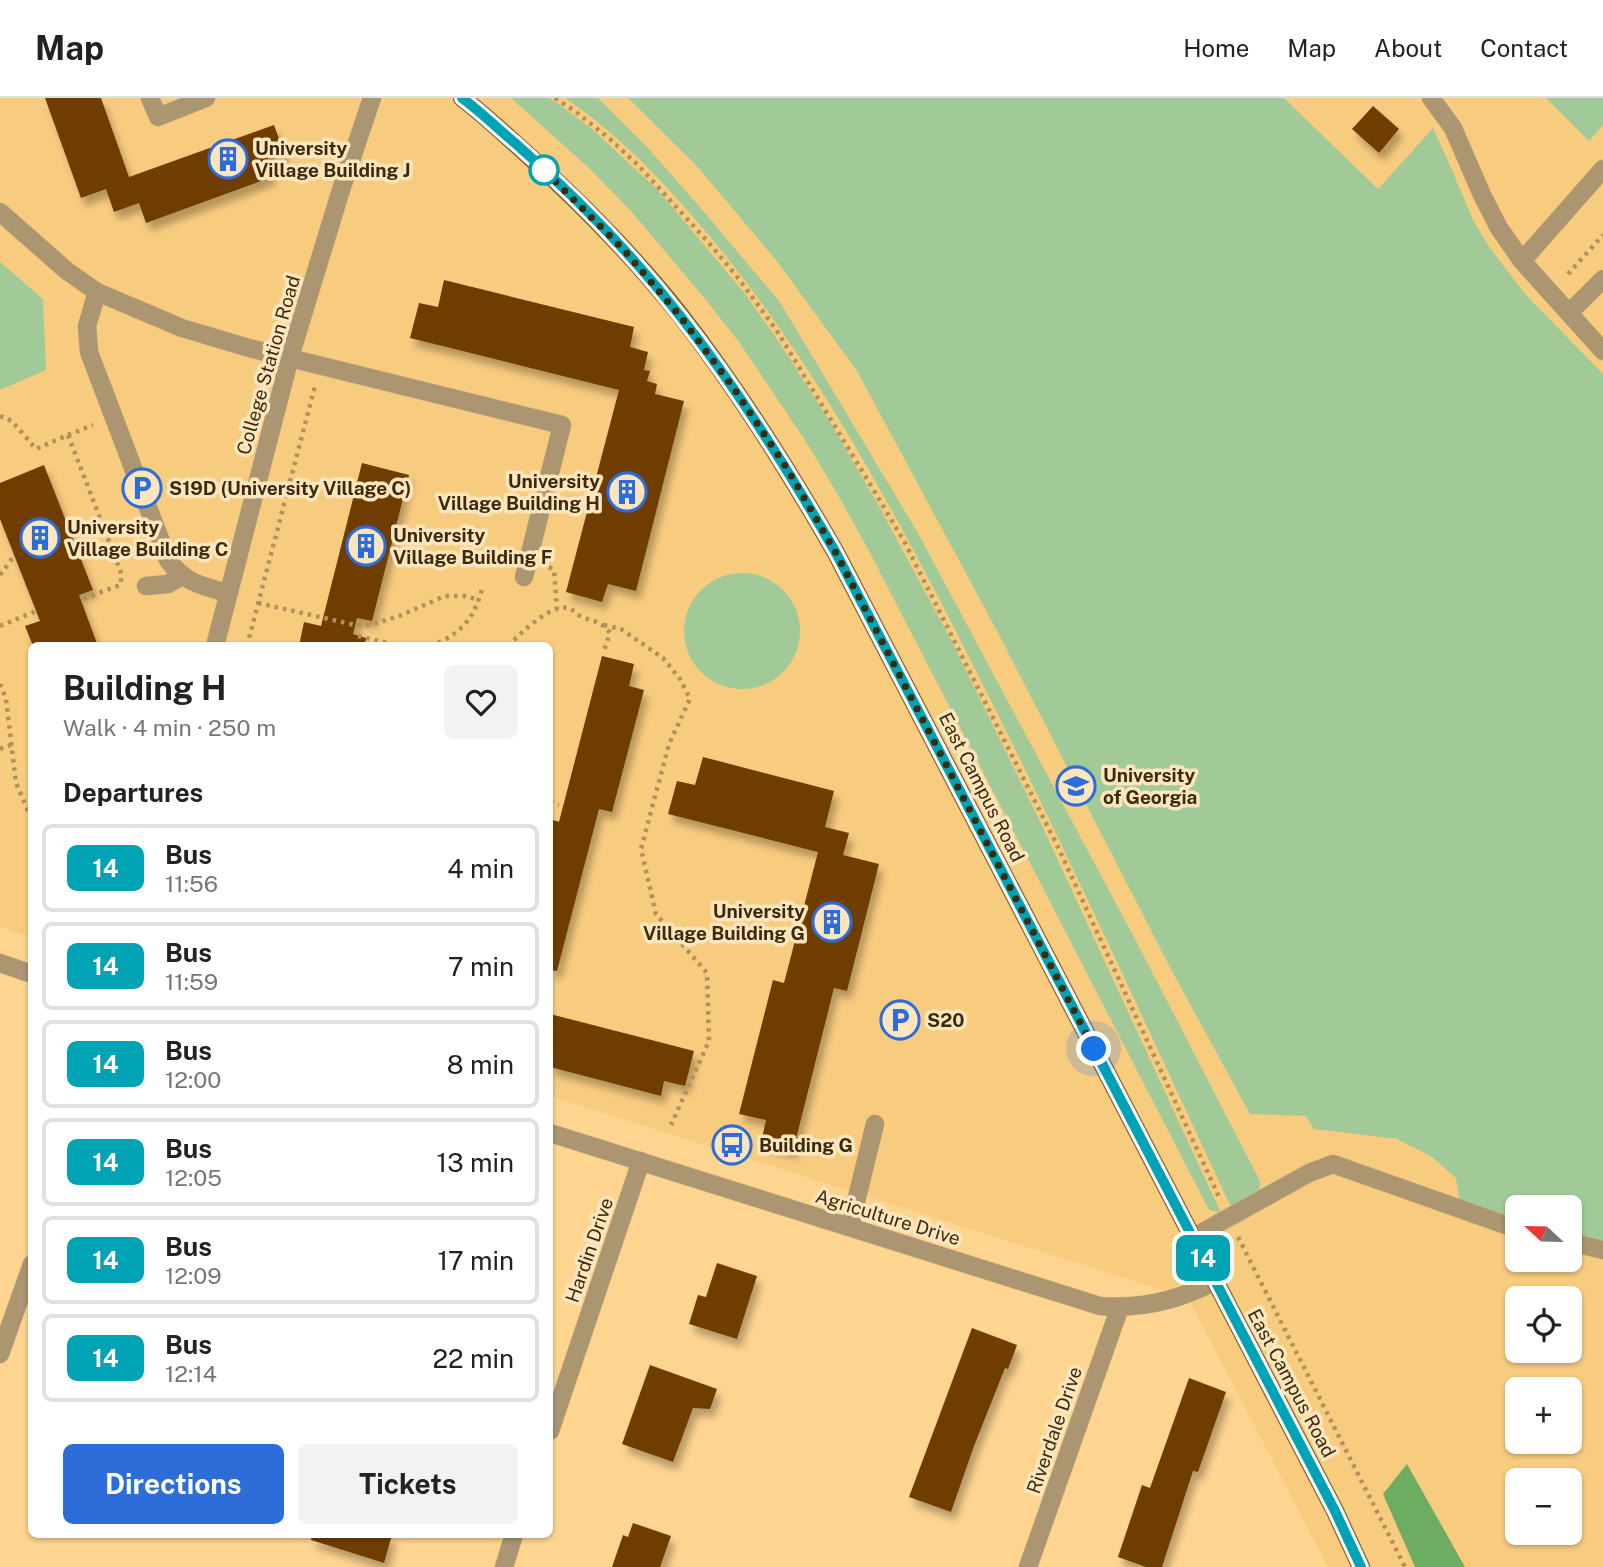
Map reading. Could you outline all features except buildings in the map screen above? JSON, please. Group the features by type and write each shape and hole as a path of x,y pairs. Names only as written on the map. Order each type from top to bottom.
{"main road":[{"name":"East Campus Road","path":"462,98 541,167 624,250 680,316 735,390 788,470 836,553 1335,1511 1361,1567"}],"street":[{"path":"150,98 158,117 206,98"},
{"name":"College Station Road","path":"216,642 290,357 372,98"},
{"path":"1431,98 1452,128 1499,228 1522,261 1603,351"},
{"path":"1522,261 1603,169"},
{"path":"0,212 67,271 97,292 182,328 249,348 562,425 524,577"},
{"path":"1569,313 1603,279"},
{"path":"97,292 87,326 89,352 168,560 182,576 195,584 227,593"},
{"path":"146,586 168,584 182,576"},
{"path":"0,963 28,970"},
{"path":"850,1226 875,1124"},
{"name":"Agriculture Drive","path":"553,1134 1101,1306 1120,1307 1167,1301 1185,1296 1215,1281"},
{"name":"Hardin Drive","path":"553,1422 641,1161"},
{"path":"1192,1238 1309,1173 1333,1164 1505,1225"},
{"path":"1582,1245 1603,1250"},
{"path":"0,1354 28,1275"},
{"name":"Riverdale Drive","path":"1028,1567 1120,1307"},
{"path":"503,1567 513,1538"}],"path":[{"path":"555,98 611,140 638,165 739,279 777,331 905,543 1046,823 1229,1218 1405,1567"},
{"path":"1568,274 1603,235"},
{"path":"248,642 317,378"},
{"path":"0,416 12,421 36,449 68,435 122,575 120,585 80,600"},
{"path":"0,575 15,556"},
{"path":"440,642 462,628 473,614 483,585"},
{"path":"258,603 344,623 371,625 399,617 445,596 465,596 479,600"},
{"path":"512,642 526,628 557,609 568,608 581,616 621,629 663,659 680,679 690,699 668,744 641,849 656,914 707,973 709,1041 671,1125"},
{"path":"0,626 36,611"},
{"path":"604,625 610,633 604,650"},
{"path":"358,636 384,642"},
{"path":"0,684 6,699 16,783 28,811"},
{"path":"0,749 12,746"},
{"path":"553,803 559,805"}],"shaded area":[{"name":"University of Georgia","path":"0,98 1603,98 1603,1567 1328,1567 1188,1298 553,1097 553,642 28,642 28,937 0,926"}],"green space":[{"path":"511,98 549,98 592,129 657,189 746,295 829,420 951,640 1038,817 1221,1213 1209,1210 868,549 805,440 739,342 631,211 589,168"},
{"path":"565,98 598,98 649,149 780,302 919,535 1135,939 1260,1181 1260,1190 1234,1208 1230,1205 1005,728 911,545 846,431 775,321 694,218 634,154"},
{"path":"628,98 1284,98 1378,189 1433,128 1474,222 1490,248 1525,294 1603,374 1603,1241 1582,1237 1582,1195 1505,1195 1505,1216 1459,1199 1456,1178 1431,1156 1397,1139 1314,1129 1306,1116 1250,1114 1172,971 996,629 857,371 776,260 695,164"},
{"path":"1546,98 1603,98 1603,125 1589,141"},
{"path":"0,262 43,299 46,370 0,390"},
{"path":"742,573 764,578 783,590 795,609 800,631 795,653 783,672 764,684 742,689 720,684 701,672 689,653 684,631 689,609 701,590 720,578"},
{"path":"1407,1464 1465,1567 1415,1567 1383,1494"}],"bus line":[{"name":"14","path":"462,98 541,167 624,250 694,334 788,470 836,553 1335,1511 1361,1567"}],"place":[{"name":"University Village Building J","path":"228,159"},
{"name":"S19D (University Village C)","path":"142,488"},
{"name":"University Village Building H","path":"627,492"},
{"name":"University Village Building C","path":"40,538"},
{"name":"University Village Building F","path":"366,546"},
{"name":"University of Georgia","path":"1076,786"},
{"name":"University Village Building G","path":"832,922"},
{"name":"S20","path":"900,1020"},
{"name":"Building G","path":"732,1145"}],"route":[{"path":"544,170 541,167 583,208 624,250 680,316 735,390 788,470 836,553 1094,1049"}]}
